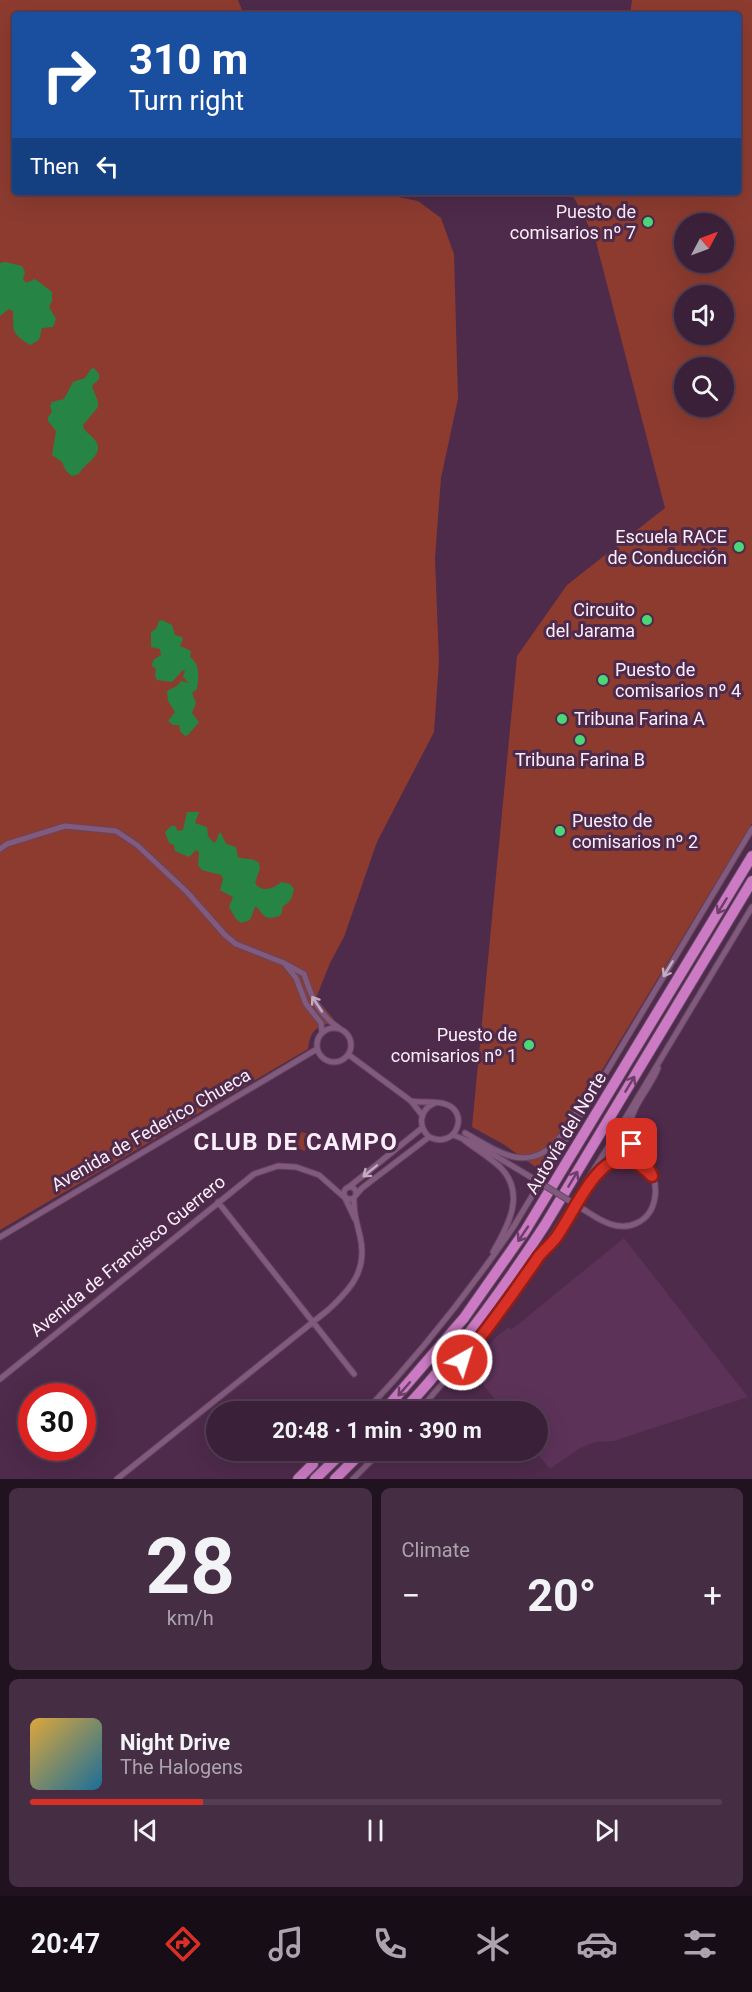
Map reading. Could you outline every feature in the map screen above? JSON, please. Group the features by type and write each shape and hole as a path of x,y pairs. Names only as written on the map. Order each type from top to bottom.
{"highway":[{"name":"Autovía del Norte","path":"392,1401 464,1318 525,1232 752,856"},
{"name":"Autovía del Norte","path":"411,1401 458,1346 521,1262 752,881"},
{"path":"315,1479 334,1461"},
{"path":"335,1479 353,1461"},
{"path":"296,1479 313,1464"}],"street":[{"path":"0,849 7,844 65,826 116,831 137,845 169,875 236,944 300,971 317,1007 330,1022 345,1031 351,1038 352,1049 349,1055 345,1060 331,1063 321,1058 317,1049 319,1036 328,1028 339,1028"},
{"path":"376,1401 412,1361 466,1293 514,1227 752,829"},
{"path":"427,1401 481,1338 541,1255 752,907"},
{"path":"284,963 296,978 306,1004 321,1023 322,1033"},
{"path":"296,978 301,981 305,978"},
{"name":"Avenida de Federico Chueca","path":"0,1237 317,1049"},
{"path":"464,1136 611,1225 621,1227 635,1224 643,1220 652,1207 656,1193 649,1167 637,1154 632,1144 630,1123 632,1115 654,1079 664,1052"},
{"path":"349,1055 411,1101 422,1115"},
{"path":"435,1103 429,1106 422,1115 422,1128 429,1137 441,1140 453,1135 464,1136 515,1157 529,1158 539,1155 557,1142 594,1082 608,1067"},
{"path":"411,1101 445,1103 454,1109 464,1136 503,1170 513,1194 510,1219 466,1293"},
{"path":"453,1135 458,1124"},
{"path":"117,1479 328,1310 355,1282 360,1268 361,1238 344,1192 422,1128"},
{"path":"329,1184 345,1198 355,1197 378,1174 429,1137"},
{"path":"541,1255 554,1240 593,1179 605,1165 618,1159 626,1159 639,1164 652,1176"},
{"name":"Avenida de Francisco Guerrero","path":"0,1380 254,1174 278,1166 303,1170 319,1175 329,1184 348,1187"},
{"path":"348,1187 355,1190 355,1219"},
{"path":"218,1202 354,1374"},
{"path":"313,1464 316,1461"},
{"path":"353,1479 371,1461"}],"shaded area":[{"path":"0,0 238,0 243,12 12,12 12,195 388,195 418,201 441,218 454,254 458,399 441,478 435,558 439,661 434,732 377,842 344,937 330,963 316,998 336,1022 316,1029 311,1036 308,1049 0,1230"},
{"name":"Circuito del Jarama","path":"632,0 752,0 752,823 541,1171 503,1144 472,1127 517,656 567,585 665,508 595,238 573,195 741,195 741,12 630,12"},
{"path":"0,263 22,266 25,272 23,279 26,283 35,279 52,292 49,307 56,319 53,327 42,328 39,340 30,345 14,331 13,311 9,309 0,316"},
{"path":"94,368 99,374 99,379 92,386 98,407 83,425 98,445 98,450 79,474 72,476 66,471 62,462 52,455 56,431 48,421 52,412 50,406 52,402 64,399 73,382 85,378"},
{"path":"162,620 172,625 175,635 182,637 180,646 191,651 190,657 196,663 198,671 197,689 192,693 196,703 192,713 199,722 185,736 180,731 179,725 173,725 168,721 175,712 168,701 167,691 181,681 189,683 183,677 185,671 183,670 172,682 157,680 156,669 152,666 153,660 161,655 160,649 151,647 151,632"},
{"path":"187,812 199,812 195,823 207,827 208,836 213,842 216,842 221,833 226,844 236,847 238,857 259,863 260,868 255,883 258,886 268,889 281,882 290,884 294,889 293,894 283,906 281,915 267,917 255,907 250,920 241,923 236,919 229,907 233,897 220,890 223,879 221,875 202,870 198,865 199,852 196,850 189,857 175,851 174,845 169,843 165,832 171,826 175,826 178,831 183,830"},
{"path":"301,1132 309,1134 305,1151 297,1148"},
{"path":"624,1238 748,1397 614,1441 596,1442 580,1448 550,1469 543,1461 548,1461 548,1401 496,1401 470,1368 497,1336 509,1327 511,1330"}],"place":[{"name":"Puesto de comisarios nº 7","path":"648,222"},
{"name":"Escuela RACE de Conducción","path":"739,547"},
{"name":"Circuito del Jarama","path":"647,620"},
{"name":"Puesto de comisarios nº 4","path":"603,680"},
{"name":"Tribuna Farina A","path":"562,719"},
{"name":"Tribuna Farina B","path":"580,740"},
{"name":"Puesto de comisarios nº 2","path":"560,831"},
{"name":"Puesto de comisarios nº 1","path":"529,1045"}],"district":[{"name":"CLUB DE CAMPO","path":"296,1142"}],"route":[{"path":"462,1360 554,1240 599,1170 612,1161 626,1159 644,1167 652,1176 649,1167 637,1154 632,1144"}]}
